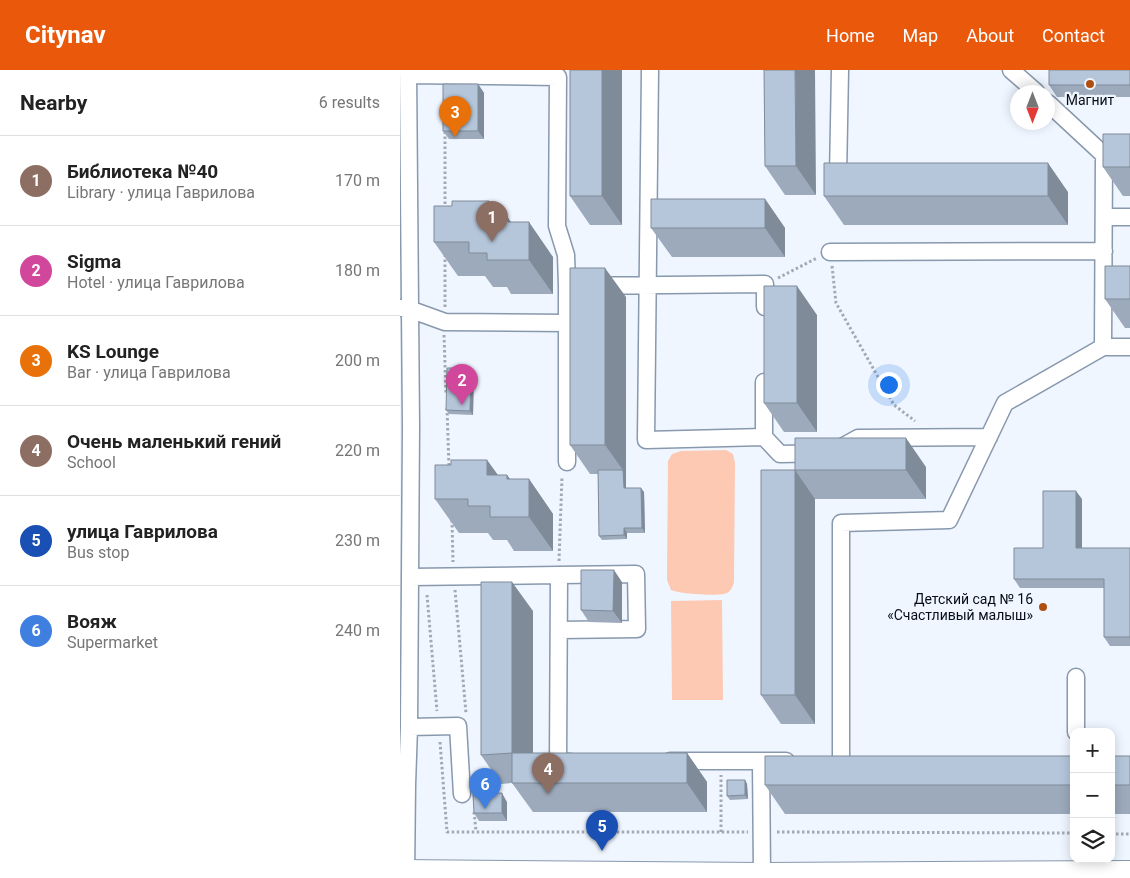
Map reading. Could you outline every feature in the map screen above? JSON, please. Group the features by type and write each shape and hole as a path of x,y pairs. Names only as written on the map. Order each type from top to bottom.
{"main road":[{"path":"404,872 912,875 1130,872"}],"street":[{"path":"650,70 646,440 764,437"},
{"path":"838,177 840,70"},
{"path":"1011,70 1028,85"},
{"path":"404,872 403,785 409,727 404,686 404,619 418,576 405,430 404,138 408,73 558,77 557,226 566,255 567,462"},
{"path":"1055,110 1104,156 1103,347"},
{"path":"1104,156 1117,145 1130,145"},
{"path":"1104,217 1130,217"},
{"path":"830,252 1104,251"},
{"path":"567,286 765,284 765,322"},
{"path":"405,309 445,322 567,324"},
{"path":"841,760 841,523 949,520 1005,403 1103,347 1130,348"},
{"path":"764,370 764,437 780,454 831,453 858,438 989,437"},
{"path":"418,576 636,574 637,629 558,630"},
{"path":"559,575 558,762 587,762"},
{"path":"1076,677 1076,728"},
{"path":"409,727 458,726 462,794"},
{"path":"654,761 806,760"},
{"path":"823,760 861,760"},
{"path":"761,761 762,873"}],"path":[{"path":"445,125 445,214"},
{"path":"765,284 830,252 836,303 894,405 916,421"},
{"path":"445,253 444,328 446,397"},
{"path":"447,407 450,476"},
{"path":"559,575 562,475 567,462"},
{"path":"452,516 454,575 466,713"},
{"path":"418,576 438,726 447,832"},
{"path":"721,761 721,832"},
{"path":"474,812 476,831"},
{"path":"1115,834 1130,834"}],"shaded area":[{"path":"726,450 733,454 735,463 733,586 731,590 720,595 689,594 671,590 667,580 668,461 672,454 681,451"},
{"path":"722,600 723,700 672,700 671,601"}],"building":[{"path":"570,70 602,70 602,196 570,196"},
{"path":"764,70 795,70 796,166 765,166"},
{"path":"1049,70 1130,70 1130,85 1049,85"},
{"path":"443,84 478,84 478,131 443,131"},
{"path":"1103,134 1130,134 1130,167 1103,167"},
{"path":"824,163 1048,163 1048,196 824,196"},
{"path":"651,199 765,199 765,228 651,228"},
{"path":"452,201 489,201 489,218 508,218 508,222 529,222 529,260 487,260 487,253 469,253 469,242 434,242 434,206 452,206"},
{"path":"1105,266 1130,266 1130,299 1105,299"},
{"path":"570,268 605,268 605,445 570,445"},
{"path":"764,286 797,286 797,403 764,403"},
{"path":"447,368 471,368 470,411 446,410"},
{"path":"795,438 906,438 906,470 795,470"},
{"path":"451,460 487,460 487,475 507,475 507,479 529,479 529,517 490,517 490,506 468,506 468,499 435,499 435,465 451,465"},
{"path":"598,470 623,470 624,488 641,488 642,528 624,528 624,535 599,536"},
{"path":"761,470 795,470 795,695 761,695"},
{"path":"1043,491 1076,491 1076,548 1130,548 1130,637 1104,637 1104,579 1014,579 1014,548 1043,548"},
{"path":"581,570 614,570 613,611 581,610"},
{"path":"481,582 512,582 512,753 481,755"},
{"path":"512,753 687,753 687,783 512,783"},
{"path":"765,756 1070,756 1070,785 765,785"},
{"path":"1115,756 1130,756 1130,785 1115,785"},
{"path":"727,780 745,780 745,795 727,796"},
{"path":"502,793 502,813 474,813 473,794"}],"place":[{"name":"Магнит","path":"1090,84"},
{"name":"KS Lounge","path":"455,137"},
{"name":"Библиотека №40","path":"492,242"},
{"name":"Sigma","path":"462,405"},
{"name":"Детский сад № 16 «Счастливый малыш»","path":"1043,607"},
{"name":"Очень маленький гений","path":"548,794"},
{"name":"Вояж","path":"485,809"},
{"name":"улица Гаврилова","path":"602,851"}]}
